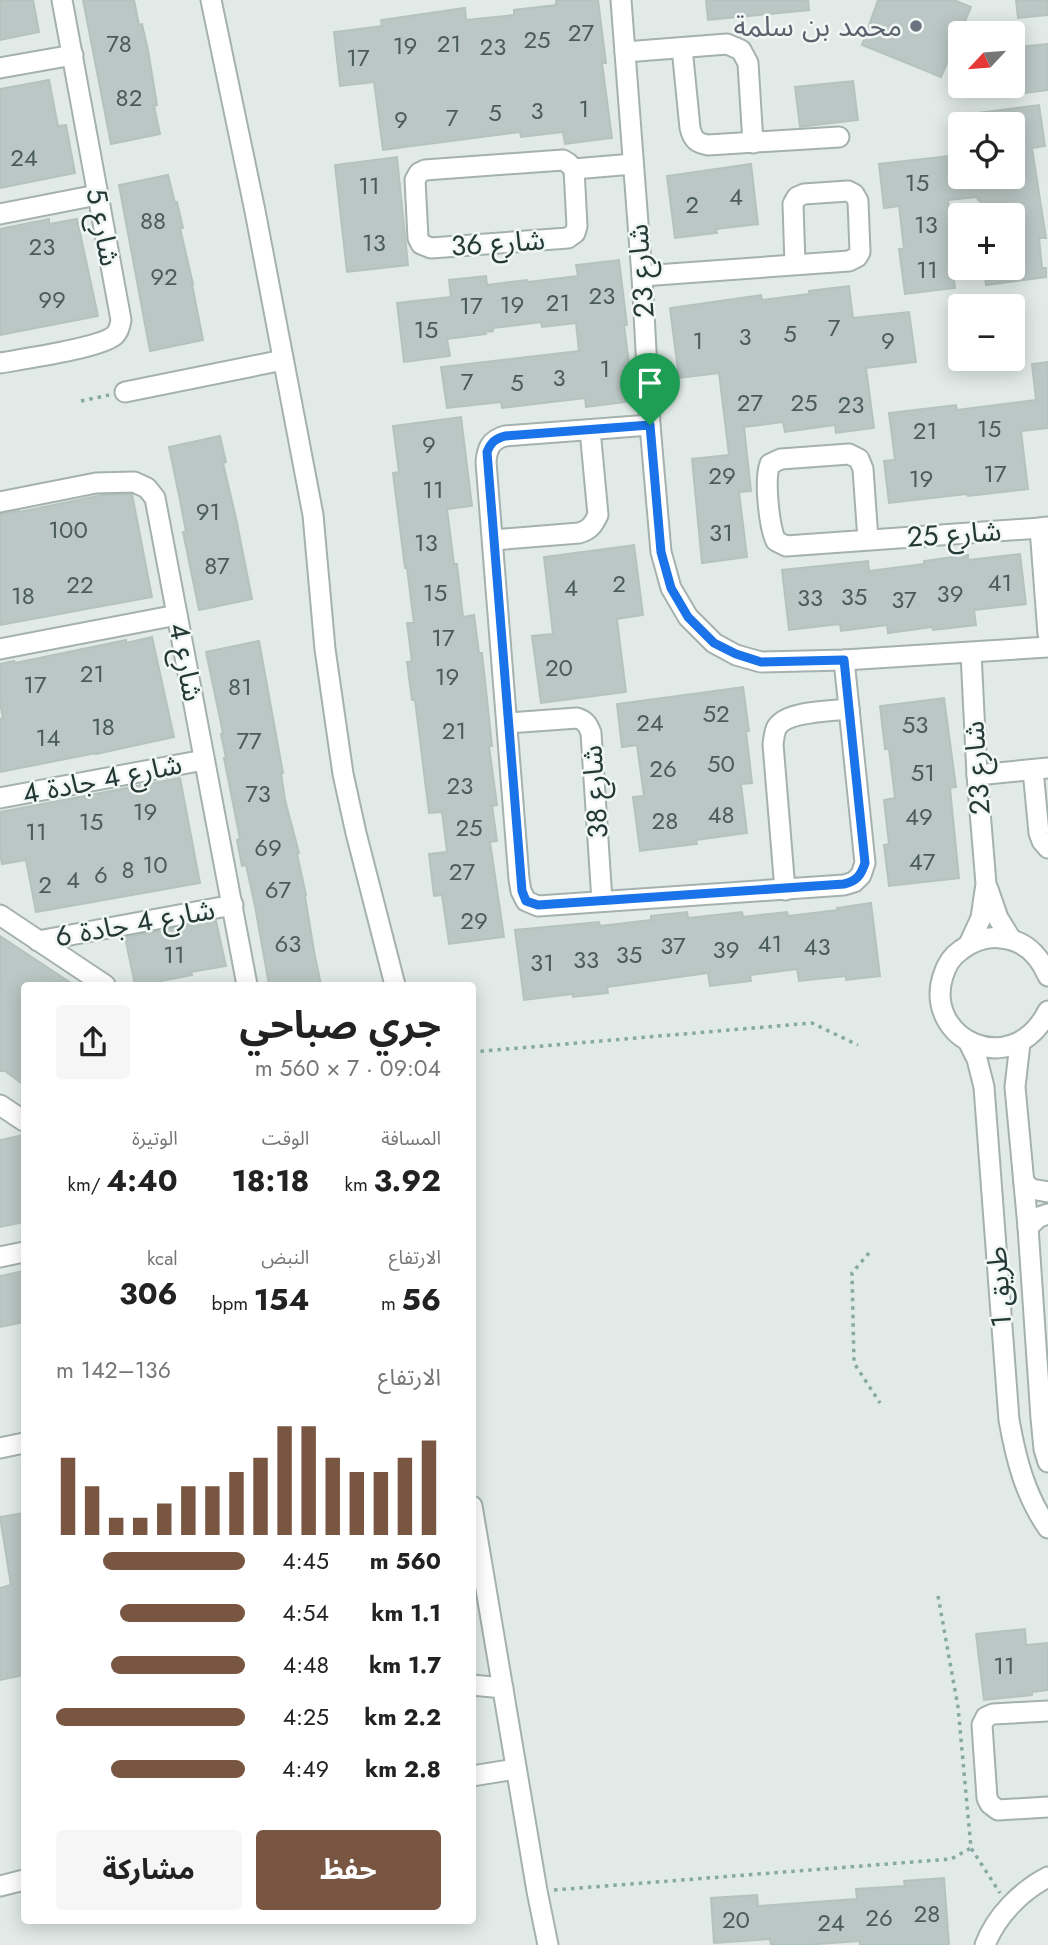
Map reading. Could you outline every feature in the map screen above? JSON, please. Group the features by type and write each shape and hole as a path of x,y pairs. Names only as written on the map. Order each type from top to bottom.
{"street":[{"name":"شارع 5","path":"0,363 104,341 114,336 121,320 62,0"},
{"path":"211,0 255,211 313,515 325,649 343,774 394,982"},
{"name":"شارع 23","path":"621,0 661,552 671,588 688,617 714,643 761,662 844,660 1048,647"},
{"path":"625,52 727,44 735,46 744,54 748,63 753,143"},
{"path":"682,48 690,128 698,143 708,145 839,137"},
{"path":"0,68 72,55"},
{"name":"شارع 36","path":"574,169 578,226 568,239 431,248 421,244 418,238 415,180 419,173 425,170 563,160 574,169 633,164"},
{"path":"642,276 795,265 849,261 860,252 858,201 854,194 848,191 804,194 797,197 793,204 795,265"},
{"path":"0,214 97,195"},
{"path":"125,392 283,360"},
{"path":"650,425 505,436 496,439 487,452 519,879 526,901 538,905 785,890 854,882 861,875 865,863 844,660"},
{"path":"494,540 579,533 593,526 598,515 590,430"},
{"name":"شارع 25","path":"868,540 863,469 859,459 849,454 781,459 770,464 767,474 772,530 776,541 786,546 1044,528 1048,634"},
{"name":"شارع 4","path":"0,502 96,483 134,482 147,488 155,498 246,982"},
{"path":"0,649 177,615"},
{"name":"شارع 23","path":"969,944 981,918 986,884 971,653"},
{"path":"785,890 773,744 775,729 783,720 793,716 849,709"},
{"name":"شارع 38","path":"508,723 577,719 588,725 591,733 602,901"},
{"name":"شارع 4 جادة 4","path":"0,798 204,760"},
{"path":"977,775 1041,769 1040,833 1048,848"},
{"name":"شارع 23","path":"986,884 998,918 1011,939"},
{"name":"شارع 4 جادة 6","path":"38,941 233,905"},
{"path":"0,915 100,982"},
{"path":"969,944 996,937 1011,939 1041,955 1048,976"},
{"name":"طريق 1","path":"969,944 956,954 946,968 941,984 941,1000 946,1017 955,1031 968,1041 977,1059 985,1087 1009,1420 1015,1455 1026,1490 1048,1528"},
{"path":"968,1041 985,1047 1003,1048 1020,1043 1046,1019"},
{"name":"طريق 1","path":"1020,1043 1015,1087 1041,1418 1048,1462"},
{"path":"0,1105 21,1119"},
{"path":"1024,1182 1031,1189 1048,1192"},
{"path":"1028,1227 1039,1217 1048,1214"},
{"path":"0,1257 21,1253"},
{"path":"0,1448 21,1444"},
{"path":"476,1529 548,1945"},
{"path":"476,1685 503,1688"},
{"path":"1048,1711 993,1714 986,1717 982,1725 987,1798 990,1804 998,1810 1048,1807"},
{"path":"476,1775 516,1769"},
{"path":"985,1945 989,1934 1009,1906 1048,1877"},
{"path":"0,1886 21,1881"}],"path":[{"path":"81,401 125,392"},
{"path":"476,1052 812,1023 858,1045"},
{"path":"869,1252 852,1273 855,1363 880,1404"},
{"path":"537,1891 951,1859 971,1848"}],"building":[{"path":"0,0 33,0 39,32 0,40"},
{"path":"83,0 134,0 148,50 160,134 111,144"},
{"path":"556,0 598,0 606,63 602,63 612,138 565,144 563,132 521,137 520,132 383,150 374,82 340,86 334,32 382,26 381,20 465,8 466,20 514,15 514,10 556,5"},
{"path":"706,0 808,0 809,10 708,20"},
{"name":"محمد بن سلمة","path":"878,0 954,0 971,7 965,21 948,21 948,61 941,77 862,45"},
{"path":"1016,0 1048,0 1048,15 1018,18"},
{"path":"1048,44 1048,90 1026,93 1026,46"},
{"path":"49,80 58,126 66,125 75,173 0,188 0,89"},
{"path":"853,81 858,120 800,127 795,87"},
{"path":"1039,105 1045,146 1032,148 1046,238 1039,238 1042,268 1046,268 1046,277 1025,280 1025,203 980,203 977,197 948,200 948,280 954,280 955,288 905,294 899,249 904,249 899,206 884,208 879,164 948,156 948,189 1025,189 1025,112 984,112"},
{"path":"397,157 408,265 347,272 335,165"},
{"path":"751,164 758,224 675,238 667,176"},
{"path":"168,175 183,228 180,228 203,340 150,351 119,185"},
{"path":"49,219 49,224 77,219 98,316 0,335 0,229"},
{"path":"619,260 634,401 586,407 585,398 502,408 501,402 447,408 441,367 579,351 576,323 542,327 541,322 493,328 493,331 485,332 486,334 447,339 450,356 404,362 397,303 451,297 449,280 486,276 487,285 528,282 578,276 576,265"},
{"path":"985,280 1024,280 986,285"},
{"path":"849,286 853,318 909,312 916,362 866,368 874,428 836,433 835,425 785,432 783,422 744,427 751,491 739,492 747,557 702,563 692,459 729,455 719,373 679,378 670,308 761,295 762,300"},
{"path":"1048,362 1048,428 1021,431 1028,489 889,503 884,461 895,460 889,413 956,405 957,410 1036,400 1032,364"},
{"path":"461,417 472,506 447,509 463,617 474,615 479,653 482,653 492,746 489,746 497,805 492,806 497,841 490,842 504,937 449,944 442,895 434,896 429,854 447,852 442,812 429,813 415,700 412,700 407,662 412,661 407,623 414,623 393,473 399,472 393,426"},
{"path":"220,436 226,462 223,463 252,599 199,610 169,447"},
{"path":"132,494 152,597 0,625 0,514 102,495"},
{"path":"634,545 643,615 617,619 626,692 541,703 532,636 553,634 544,557"},
{"path":"1020,554 1026,604 974,610 976,625 888,633 887,625 841,631 840,624 789,630 782,570 868,561 869,571 968,555 968,560"},
{"path":"152,637 174,737 0,772 0,719 3,718 0,703 0,664"},
{"path":"259,641 283,773 285,800 299,853 297,854 320,982 268,982 246,865 242,866 237,840 240,839 224,758 223,733 206,652"},
{"path":"743,687 752,783 741,784 747,833 696,840 697,844 640,851 633,797 644,796 637,745 622,747 617,704"},
{"path":"944,698 956,787 950,788 959,878 889,886 884,845 889,844 884,800 895,798 880,706"},
{"path":"180,778 200,883 36,912 26,860 2,864 0,812"},
{"path":"871,903 880,976 799,981 797,969 750,975 751,981 710,986 708,973 607,987 608,993 524,1000 515,930 599,922 600,926 651,920 651,916 687,912 688,918 742,912 743,917 787,912 788,916"},
{"path":"216,921 226,966 191,972 192,975 161,982 134,982 125,937"},
{"path":"0,936 69,982 21,982 21,1083 5,1071 0,1071"},
{"path":"21,1136 21,1223 0,1227 0,1140"},
{"path":"21,1272 21,1323 0,1327 0,1276"},
{"path":"21,1514 21,1676 0,1680 0,1588 11,1585 0,1517"},
{"path":"1025,1629 1026,1645 1048,1643 1048,1690 1032,1692 1032,1695 984,1700 976,1634"},
{"path":"944,1878 949,1945 860,1945 860,1941 771,1945 770,1939 714,1943 711,1898 757,1895 758,1906 857,1899 856,1889 905,1886 904,1881"}],"place":[{"name":"محمد بن سلمة","path":"916,26"}],"route":[{"path":"650,425 661,552 671,588 688,617 714,643 761,662 844,660 865,863 861,875 854,882 785,890 538,905 526,901 519,879 487,452 496,439 505,436 650,425"}]}
